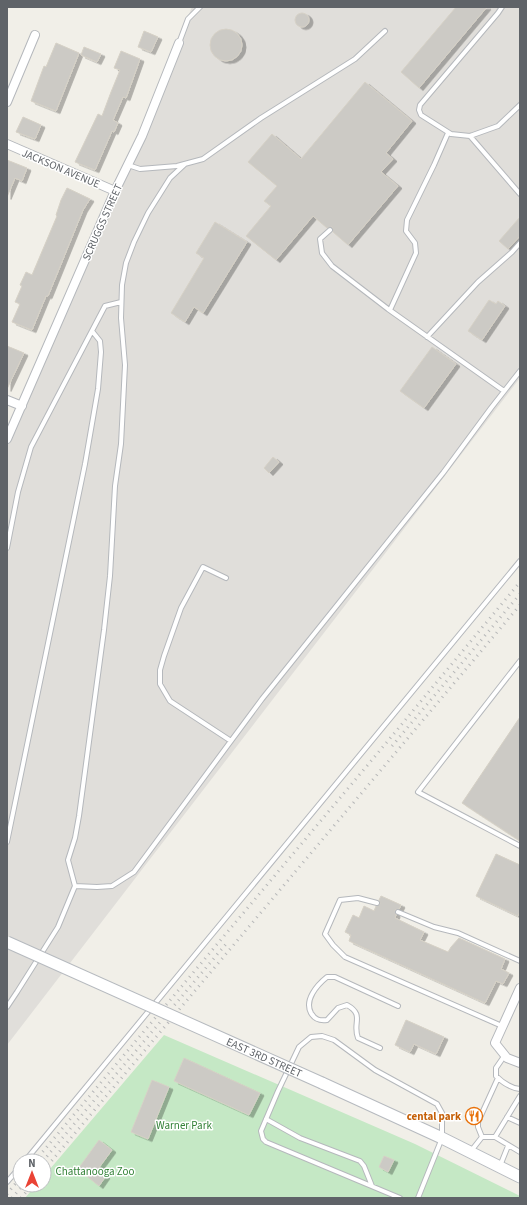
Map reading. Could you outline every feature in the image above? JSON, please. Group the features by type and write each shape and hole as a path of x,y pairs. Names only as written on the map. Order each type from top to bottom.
{"main road":[{"name":"EAST 3RD STREET","path":"7,942 322,1083 442,1138 520,1177"}],"street":[{"path":"7,102 35,35"},
{"name":"SCRUGGS STREET","path":"7,439 115,191 142,136 179,43"},
{"name":"JACKSON AVENUE","path":"7,144 115,191"},
{"path":"7,400 22,406"},
{"path":"520,988 495,1043 507,1058 520,1064"}],"lane":[{"name":"SCRUGGS STREET","path":"179,43 188,20 200,7"},
{"path":"502,7 420,105 419,110 421,115 448,133 470,136 498,126 520,105"},
{"path":"128,165 140,169 177,166 203,159 261,118 355,59 385,32"},
{"path":"390,310 416,253 415,243 406,231 407,220 448,133"},
{"path":"470,136 520,194"},
{"path":"7,1007 58,927 75,886 68,860 75,838 79,816 103,637 110,576 115,486 121,444 125,365 121,318 122,285 126,263 148,213 170,178 184,164"},
{"path":"330,230 320,239 322,253 332,266 427,337 504,391"},
{"path":"427,337 474,287 520,244"},
{"path":"7,548 18,492 31,447 105,306 121,302"},
{"path":"7,842 85,464 96,396 101,352 100,341 92,331"},
{"path":"75,886 112,886 134,872 262,699 443,473 520,371"},
{"path":"32,1153 520,561"},
{"path":"226,578 203,567 181,608 160,670 160,684 170,701 231,741"},
{"path":"520,661 418,792 520,846"},
{"path":"377,903 358,898 340,900 325,934 333,945 345,956 503,1026"},
{"path":"398,912 434,927 458,933 520,961"},
{"path":"380,1048 358,1038 356,1033 358,1016 354,1009 347,1006 338,1008 327,1020 319,1021 313,1017 309,1004 313,993 327,977 335,977 398,1006"},
{"path":"400,1198 266,1142 263,1139 261,1131 299,1047 311,1037 322,1036 334,1040 375,1070 437,1104 442,1113 442,1138 418,1198"},
{"path":"505,1055 496,1068 496,1076 515,1089 520,1089"},
{"path":"482,1137 478,1127 478,1122 498,1078"},
{"path":"495,1138 520,1096"},
{"path":"507,1117 520,1123"},
{"path":"266,1119 300,1138 360,1161 364,1166 372,1186"},
{"path":"482,1137 495,1138 520,1152"},
{"path":"470,1152 482,1137"},
{"path":"499,1167 508,1146"}],"shaded area":[{"path":"192,7 520,7 520,378 7,1045 7,443"}],"green space":[{"name":"Warner Park","path":"164,1035 415,1144 520,1196 520,1198 25,1198 29,1193 52,1193 52,1167"}],"building":[{"path":"456,7 487,7 419,88 401,72"},
{"path":"302,13 307,15 309,20 307,25 302,27 297,25 295,20 297,15"},
{"path":"226,29 235,32 239,36 242,45 239,54 235,58 226,61 217,58 213,54 210,45 213,36 217,32"},
{"path":"144,31 158,37 151,52 138,47"},
{"path":"56,43 79,53 56,111 31,101 44,66 46,67"},
{"path":"84,47 101,54 97,62 81,55"},
{"path":"121,51 140,59 126,98 123,97 113,120 118,123 114,132 112,131 95,170 75,162 98,114 102,116 120,70 114,68"},
{"path":"365,82 412,121 386,153 393,159 381,172 398,186 348,245 333,232 332,227 327,228 313,216 276,260 246,236 271,206 264,201 277,186 248,162 272,134 301,159"},
{"path":"23,117 41,125 35,139 16,132"},
{"path":"7,160 27,168 22,181 15,178 7,197"},
{"path":"67,188 90,199 83,210 48,296 46,296 32,330 12,322 20,304 15,302 26,272 32,275"},
{"path":"520,217 520,236 508,249 499,241"},
{"path":"215,222 247,242 203,313 194,307 185,322 171,313 204,258 196,253"},
{"path":"489,300 496,304 498,301 505,306 482,340 468,331"},
{"path":"7,346 24,353 7,389"},
{"path":"432,347 456,364 424,408 400,391"},
{"path":"273,457 279,462 269,473 264,468"},
{"path":"520,717 520,841 462,803"},
{"path":"496,854 520,865 520,911 518,916 476,896"},
{"path":"381,896 401,905 399,909 395,910 395,918 424,932 420,940 448,952 459,938 505,959 501,969 509,973 503,984 496,981 485,1003 349,941 351,935 345,932 353,915 359,918 364,906 374,911 376,906 380,904 379,900"},
{"path":"406,1020 444,1037 436,1054 414,1044 410,1052 395,1045"},
{"path":"184,1058 260,1093 249,1115 174,1081"},
{"path":"152,1080 169,1087 148,1139 131,1132"},
{"path":"99,1140 112,1150 98,1169 106,1176 99,1186 78,1169"},
{"path":"384,1156 394,1160 388,1172 379,1167"}],"railway":[{"path":"42,1153 520,582"},
{"path":"392,746 520,594"},
{"path":"52,1161 520,605"},
{"path":"50,1153 226,944"},
{"path":"7,1194 12,1188"},
{"path":"12,1198 16,1193"},
{"path":"21,1198 25,1193"}],"place":[{"name":"cental park","path":"474,1116"}],"park label":[{"name":"Chattanooga Zoo","path":"95,1171"}]}
